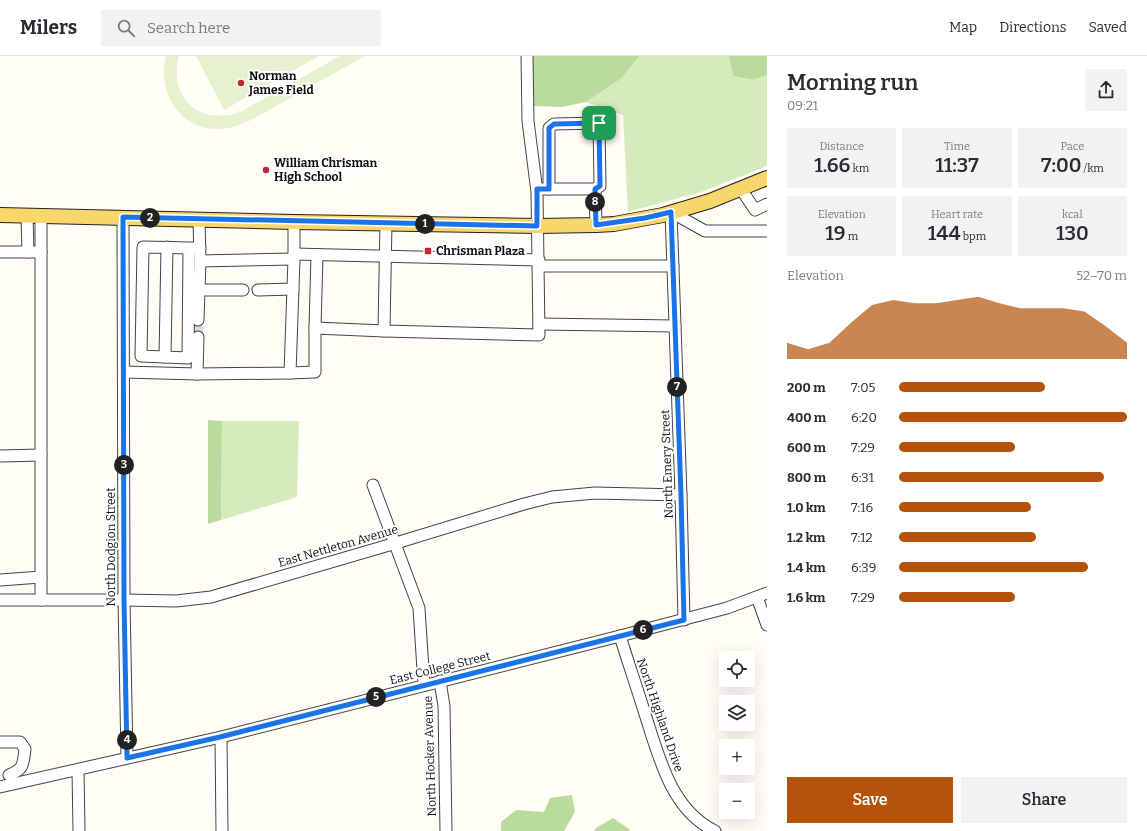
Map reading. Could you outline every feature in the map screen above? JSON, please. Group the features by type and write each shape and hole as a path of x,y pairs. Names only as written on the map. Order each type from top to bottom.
{"main road":[{"path":"0,215 294,222 537,226 596,225 645,218 671,212 710,201 767,178"}],"street":[{"path":"315,328 539,335 537,189 528,121 527,56"},
{"path":"537,189 549,189 595,189 600,186 599,123 554,124 549,128 549,189"},
{"path":"741,188 755,210 767,204"},
{"path":"595,189 596,225"},
{"path":"671,212 705,231 767,231"},
{"name":"North Emery Street","path":"671,212 684,620"},
{"path":"27,215 28,252"},
{"path":"41,215 41,600"},
{"name":"North Dodgion Street","path":"123,217 124,600 127,758"},
{"path":"195,248 143,247 141,356 188,358 195,248 199,219"},
{"path":"290,373 294,222"},
{"path":"384,331 386,223"},
{"path":"165,357 167,247"},
{"path":"195,248 200,261 198,320"},
{"path":"0,252 41,252"},
{"path":"200,261 317,255 673,266"},
{"path":"124,372 197,374 315,372 317,255"},
{"path":"258,290 293,289"},
{"path":"199,290 243,290"},
{"path":"539,324 675,326"},
{"path":"197,374 198,337"},
{"path":"0,456 41,455"},
{"path":"373,485 396,543 419,608 424,685"},
{"name":"East Nettleton Avenue","path":"0,600 176,601 211,596 552,497 595,493 681,495"},
{"path":"0,580 41,577"},
{"path":"762,595 767,625"},
{"name":"East College Street","path":"7,779 78,770 220,737 684,620 727,608 762,595"},
{"name":"North Highland Drive","path":"620,636 661,765 671,785 691,815 715,831"},
{"name":"North Hocker Avenue","path":"440,681 444,706 446,831"},
{"path":"220,737 222,831"},
{"path":"0,742 20,742 24,749 23,766 7,779"},
{"path":"78,770 79,831"}],"green space":[{"path":"166,56 179,56 177,71 178,85 183,96 191,106 201,112 214,115 227,115 242,111 340,56 365,56 252,119 229,128 213,129 199,126 187,120 177,110 170,99 165,86 164,71"},
{"name":"Norman James Field","path":"196,56 319,56 224,110"},
{"path":"533,56 639,56 622,78 586,102 562,107 533,106"},
{"path":"639,56 729,56 733,76 753,80 767,75 767,166 701,192 628,212 623,115 586,102 622,78"},
{"path":"729,56 767,56 767,75 753,80 733,76"},
{"path":"208,420 222,421 221,520 208,524"},
{"path":"222,421 299,421 297,497 221,520"},
{"path":"572,795 575,812 564,831 501,831 501,822 516,810 544,812 550,798"},
{"path":"613,818 630,831 594,831 596,828"}],"tunnel":[{"path":"198,320 198,337"}],"place":[{"name":"Norman James Field","path":"241,83"},
{"name":"William Chrisman High School","path":"266,170"},
{"name":"Chrisman Plaza","path":"428,251"}],"route":[{"path":"599,123 600,186 595,189 596,225 614,224 671,212 684,620 220,737 127,758 124,600 123,217 294,222 537,226 537,189 549,189 549,128 554,124 599,123"}]}
